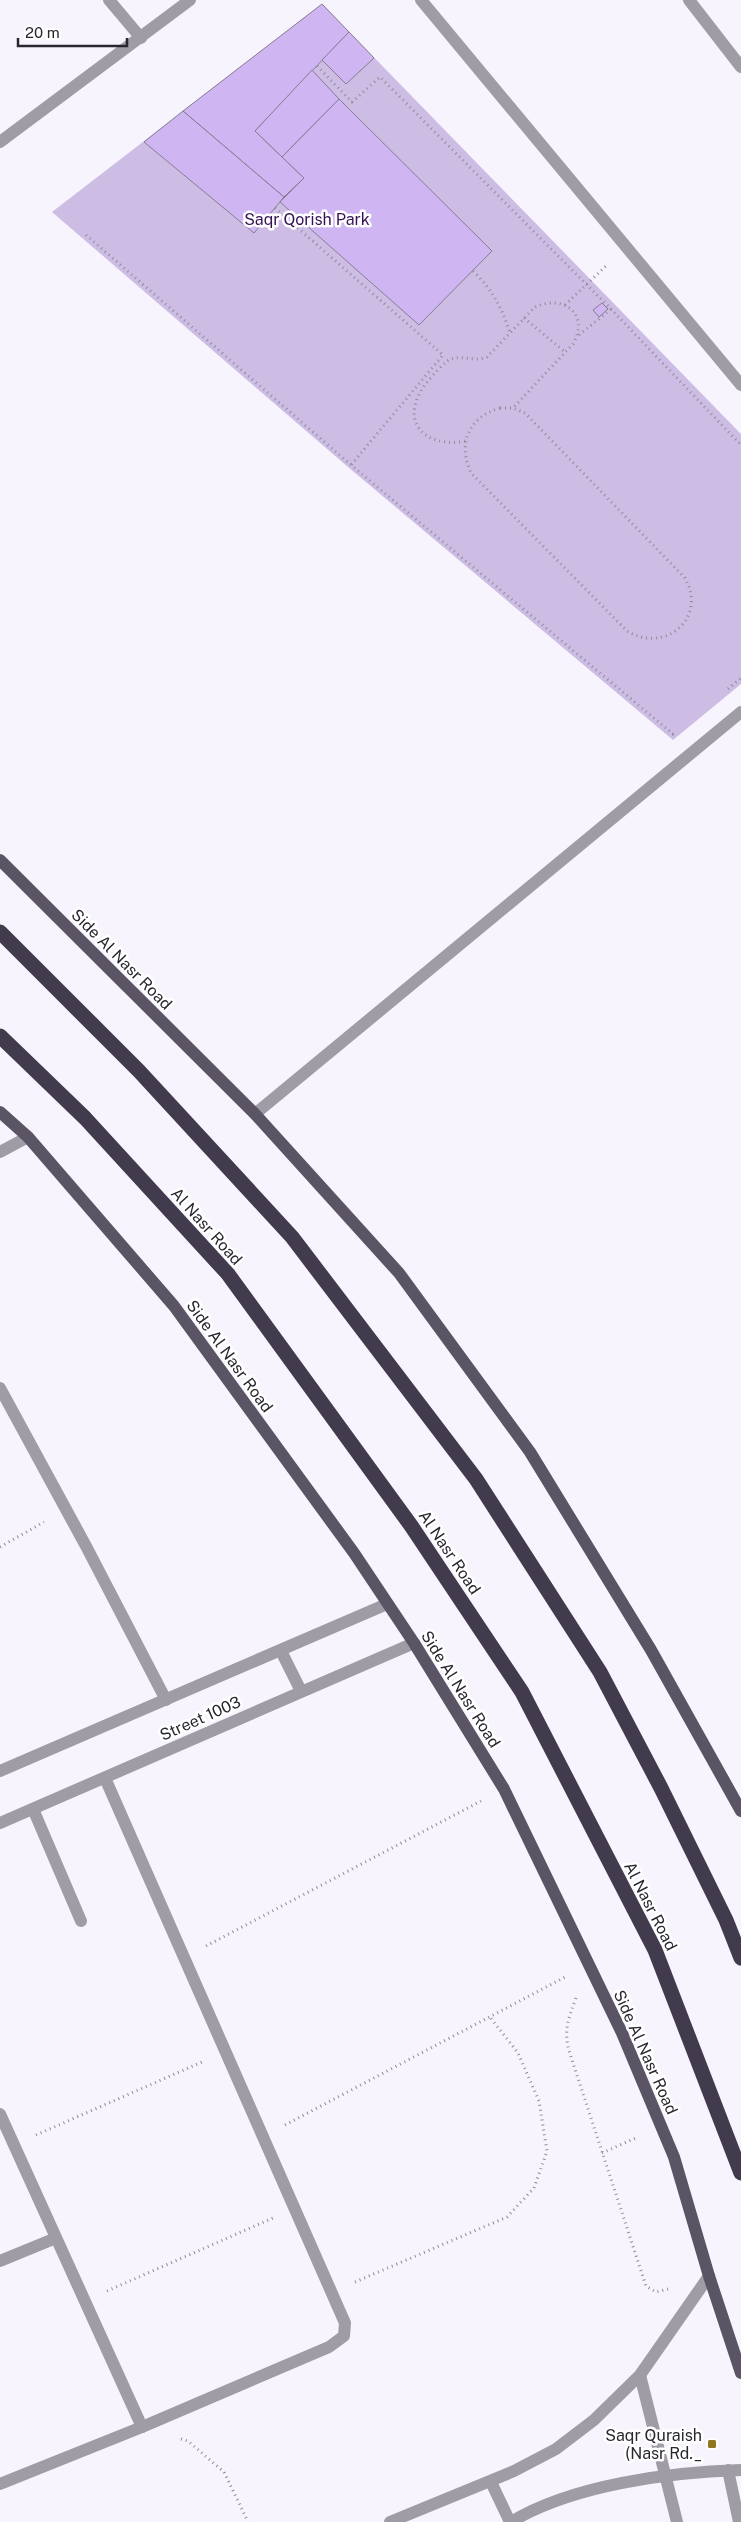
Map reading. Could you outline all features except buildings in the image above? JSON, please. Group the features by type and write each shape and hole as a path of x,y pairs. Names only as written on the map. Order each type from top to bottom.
{"highway":[{"path":"0,932 139,1071 292,1238 476,1480 600,1672 661,1788 726,1920 741,1958"},
{"name":"Al Nasr Road","path":"0,1036 85,1118 228,1274 412,1527 516,1684 656,1950 741,2173"}],"main road":[{"name":"Side Al Nasr Road","path":"0,860 255,1114 399,1274 530,1452 651,1650 741,1811"},
{"name":"Side Al Nasr Road","path":"0,1112 28,1137 174,1306 354,1553 414,1643 504,1788 622,2033 674,2157 709,2276 741,2373"}],"street":[{"path":"109,0 141,38"},
{"path":"0,142 190,0"},
{"path":"421,0 625,248 741,385"},
{"path":"688,0 741,66"},
{"path":"255,1114 741,712"},
{"path":"0,1152 28,1137"},
{"path":"0,1388 166,1700"},
{"name":"Street 1003","path":"0,1771 387,1604"},
{"name":"Street 1003","path":"0,1823 414,1643"},
{"path":"281,1651 301,1691"},
{"path":"0,2484 142,2428 329,2347 344,2336 344,2323 329,2293 294,2208 105,1778"},
{"path":"33,1809 81,1921"},
{"path":"0,2114 142,2428"},
{"path":"0,2261 56,2238"},
{"path":"390,2522 491,2482 556,2449 594,2420 640,2375 709,2276"},
{"path":"640,2375 677,2522"},
{"path":"728,2470 739,2522"},
{"path":"491,2482 511,2522 527,2512 573,2496 619,2484 666,2475 741,2470"}],"path":[{"path":"317,66 352,102 380,76 611,309 741,445"},
{"path":"275,208 444,355 351,465"},
{"path":"86,235 351,465 674,734 681,728"},
{"path":"565,305 625,248"},
{"path":"473,270 496,297 510,333"},
{"path":"465,441 442,443 423,433 415,418 414,409 419,394 448,361 455,358 483,359 491,354 535,307 543,304 565,305 576,315 579,325 578,335"},
{"path":"513,408 565,352 578,335 611,309"},
{"path":"524,318 565,352"},
{"path":"500,408 513,408 525,413 685,578 691,589 692,600 686,622 658,639 647,640 627,631 479,482 466,462 465,441 477,419 488,411 500,408"},
{"path":"726,690 741,678"},
{"path":"0,1547 66,1509"},
{"path":"183,1958 504,1788"},
{"path":"263,2137 589,1965"},
{"path":"589,1965 566,2023 566,2042 644,2279"},
{"path":"329,2293 508,2217 534,2188 547,2151 539,2101 518,2053 490,2017"},
{"path":"14,2144 225,2052"},
{"path":"85,2300 294,2208"},
{"path":"142,2428 188,2441 224,2472 248,2522"}],"green space":[{"name":"Saqr Qorish Park","path":"322,4 741,434 741,684 673,740 348,467 52,212"}],"place":[{"name":"Saqr Quraish (Nasr Rd._","path":"712,2444"}]}
